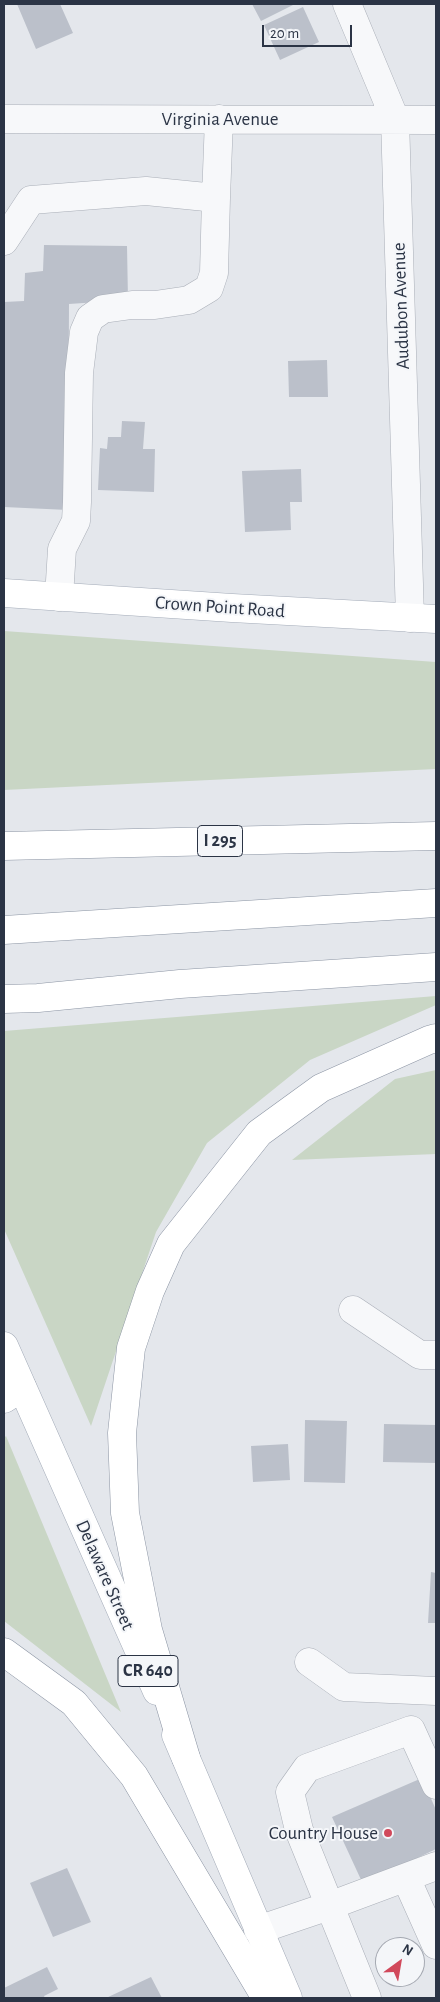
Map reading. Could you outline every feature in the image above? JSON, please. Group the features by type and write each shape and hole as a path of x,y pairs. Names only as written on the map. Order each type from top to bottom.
{"main road":[{"name":"Crown Point Road","path":"4,593 423,618"},
{"name":"I 295","path":"4,846 436,836"},
{"path":"7,929 436,903"},
{"path":"4,999 38,998 180,984 436,967"},
{"path":"186,1758 147,1623 125,1513 122,1433 131,1348 150,1291 171,1244 259,1133 321,1088 436,1038"},
{"name":"Delaware Street","path":"4,1346 13,1393 186,1758 288,1998"},
{"path":"4,1652 74,1703 134,1776 266,1998"}],"street":[{"name":"Audubon Avenue","path":"348,4 395,119 423,618"},
{"name":"Virginia Avenue","path":"4,119 436,120"},
{"path":"60,597 62,549 76,521 80,373 84,332 90,318 103,309 189,300 209,288 214,274 219,119"},
{"path":"4,241 31,200 146,192 216,198"},
{"path":"354,1310 420,1355 436,1355"},
{"path":"309,1662 344,1687 436,1691"},
{"path":"367,1998 299,1830 290,1792 307,1768 411,1730 436,1785"},
{"path":"258,1930 436,1866"},
{"path":"406,1878 436,1945"}],"green space":[{"path":"4,631 436,662 436,769 4,790"},
{"path":"436,996 436,1005 310,1060 207,1143 156,1232 91,1426 4,1229 4,1031"},
{"path":"436,1070 436,1154 292,1160 395,1079"},
{"path":"6,1436 121,1712 4,1621 4,1438"}],"building":[{"path":"17,4 60,4 73,33 36,49"},
{"path":"252,4 295,4 261,21"},
{"path":"303,7 319,42 280,60 264,25"},
{"path":"44,245 127,246 128,300 69,304 68,510 4,507 4,302 24,301 25,273 43,271"},
{"path":"327,360 328,397 289,397 288,361"},
{"path":"122,421 145,422 143,449 155,449 154,492 98,490 100,448 107,449 108,437 121,437"},
{"path":"301,469 302,502 290,502 291,530 245,532 242,471"},
{"path":"305,1420 347,1421 345,1483 304,1482"},
{"path":"384,1424 436,1425 436,1463 383,1462"},
{"path":"288,1444 290,1480 253,1482 251,1446"},
{"path":"431,1572 436,1573 436,1623 428,1623"},
{"name":"Country House","path":"422,1778 436,1810 436,1849 363,1884 332,1817"},
{"path":"67,1868 91,1922 53,1937 30,1883"},
{"path":"47,1967 58,1989 44,1996 45,1998 4,1998 4,1988"},
{"path":"151,1977 162,1998 106,1998"}],"place":[{"name":"Country House","path":"388,1833"}]}
